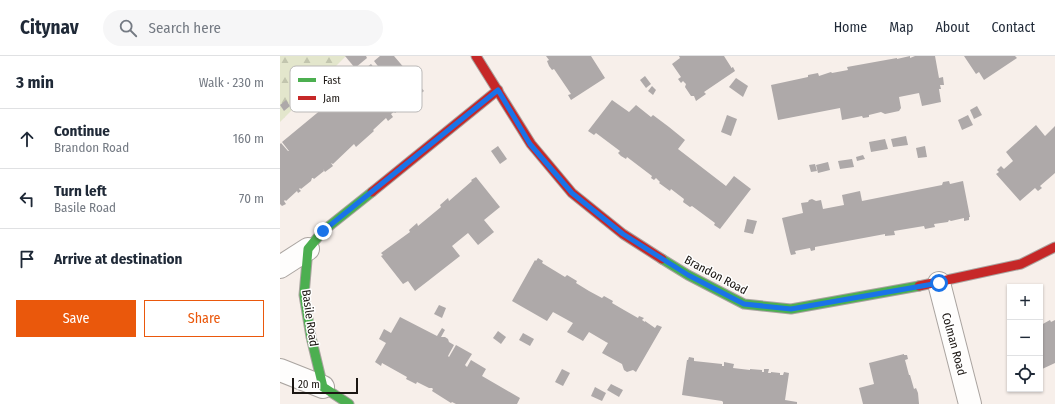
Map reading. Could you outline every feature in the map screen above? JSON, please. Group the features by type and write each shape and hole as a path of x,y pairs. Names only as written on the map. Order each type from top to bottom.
{"street":[{"name":"Brandon Road","path":"476,56 530,144 572,193 623,234 688,275 744,304 791,309 939,283 1021,264 1055,247"},
{"path":"280,267 308,248 323,231 498,90"},
{"name":"Basile Road","path":"308,248 304,295 311,337 323,387"},
{"name":"Colman Road","path":"939,283 970,404"},
{"path":"280,370 323,387 349,404"}],"green space":[{"path":"280,56 346,56 336,66 290,66 290,112 280,122"}],"building":[{"path":"345,56 366,56 367,58 357,66 353,66"},
{"path":"380,56 394,56 403,66 378,66 374,61"},
{"path":"546,56 591,56 605,78 571,100 568,95 571,94 554,69 552,70 549,66 547,61 549,60"},
{"path":"679,56 724,56 731,68 733,67 735,71 704,92 706,94 696,101 694,96 691,96 685,87 686,84 683,81 681,83 678,79 681,77 672,64 680,58"},
{"path":"910,56 910,58 915,56 935,56 939,78 943,77 944,85 940,85 941,89 939,89 941,102 922,106 919,93 899,97 901,108 899,111 885,114 881,112 869,115 869,117 863,118 862,116 842,120 840,108 778,120 771,85 808,77 808,75 818,73 819,76 831,72 848,70 847,67"},
{"path":"964,56 1015,56 1017,58 984,80 979,72 976,74"},
{"path":"645,76 651,84 646,88 640,80"},
{"path":"736,78 748,86 743,97 729,87"},
{"path":"652,86 656,90 653,95 648,91"},
{"path":"286,100 290,106 284,111 280,105"},
{"path":"612,100 629,112 636,105 651,117 653,115 669,127 685,140 678,149 726,186 734,176 751,189 720,229 714,225 715,223 692,206 690,207 683,202 684,199 671,189 670,191 659,183 660,182 656,178 654,180 651,178 652,176 627,157 626,159 621,156 618,153 620,151 596,133 594,135 588,131"},
{"path":"977,106 982,115 974,119 970,110"},
{"path":"318,112 336,113 335,112 394,112 391,114 393,117 388,121 386,118 356,147 354,144 333,164 331,163 333,166 325,172 323,169 324,171 314,179 312,178 311,181 299,189 301,191 298,193 297,191 286,201 285,200 284,201 286,204 282,206 280,204 280,144 281,143 289,151 282,142"},
{"path":"727,115 737,119 731,136 721,132"},
{"path":"968,115 973,125 962,130 958,120"},
{"path":"1036,125 1045,136 1055,126 1055,173 1040,186 1042,188 1038,191 1035,188 1020,201 996,174 999,172 997,170 1001,166 1004,169 1013,161 1006,152"},
{"path":"906,136 908,145 893,147 891,139"},
{"path":"885,139 888,149 871,152 869,142"},
{"path":"498,146 507,159 500,164 491,151"},
{"path":"925,146 927,157 918,158 916,148"},
{"path":"863,155 865,159 857,161 856,157"},
{"path":"852,159 854,167 840,169 838,161"},
{"path":"828,162 830,170 818,173 816,165"},
{"path":"815,164 817,171 811,172 809,165"},
{"path":"476,177 500,207 484,220 494,232 478,245 468,233 452,246 460,256 415,291 408,281 403,284 381,256 383,255 381,253 410,232 409,230 417,223 418,226 441,207 440,205 448,198 449,201"},
{"path":"949,181 950,184 963,181 970,217 969,220 964,221 964,218 951,221 949,220 948,222 934,224 935,227 925,229 924,226 894,231 895,235 885,236 885,234 815,247 815,250 811,251 810,248 795,251 796,254 791,255 782,218 803,213 801,203 808,202 812,199 816,201 821,200 823,209 844,205 842,195 860,191 862,201 942,185 943,182"},
{"path":"747,219 757,221 753,234 744,232"},
{"path":"538,258 543,261 542,263 565,277 567,275 589,291 602,298 604,296 613,301 612,303 638,318 639,316 644,318 642,320 655,328 657,325 662,327 636,372 633,370 627,372 624,370 622,364 602,353 608,343 589,332 583,341 567,332 573,323 553,312 547,321 512,301 535,260 536,261"},
{"path":"439,305 446,308 442,318 434,314"},
{"path":"400,317 437,336 442,328 445,330 441,337 445,337 454,345 448,356 449,357 456,345 472,354 465,365 467,367 471,360 486,369 482,376 520,398 517,404 451,403 432,391 432,388 417,382 416,384 406,379 407,377 382,363 381,366 375,362 386,343 379,339 384,329 391,333"},
{"path":"1050,320 1051,322 1055,320 1055,363 1043,369 1043,356 1043,324"},
{"path":"498,331 506,337 501,344 493,338"},
{"path":"523,333 534,339 530,346 519,340"},
{"path":"904,354 907,355 908,359 905,360 914,389 916,388 918,393 919,404 863,404 859,388 874,384 869,363"},
{"path":"689,357 694,358 694,361 722,364 722,366 724,366 724,362 734,364 733,368 762,370 762,372 764,372 764,369 769,369 768,373 780,373 780,375 783,375 784,372 789,373 785,400 797,402 797,404 723,404 722,401 682,395 687,360"},
{"path":"562,369 570,373 563,386 555,382"},
{"path":"611,384 623,390 619,397 607,390"},
{"path":"595,387 606,393 602,401 591,396"}],"traffic: fast":[{"path":"349,404 323,387 311,337 304,295 308,249 323,231 372,192"},
{"path":"662,259 688,275 744,304 791,309 919,286"}],"traffic: jam":[{"path":"476,56 531,144 572,193 623,234 662,259"},
{"path":"372,192 498,90"},
{"path":"919,286 1021,264 1055,247"}],"route":[{"path":"323,231 498,90 530,144 572,193 623,234 688,275 744,304 791,309 939,283"}]}
